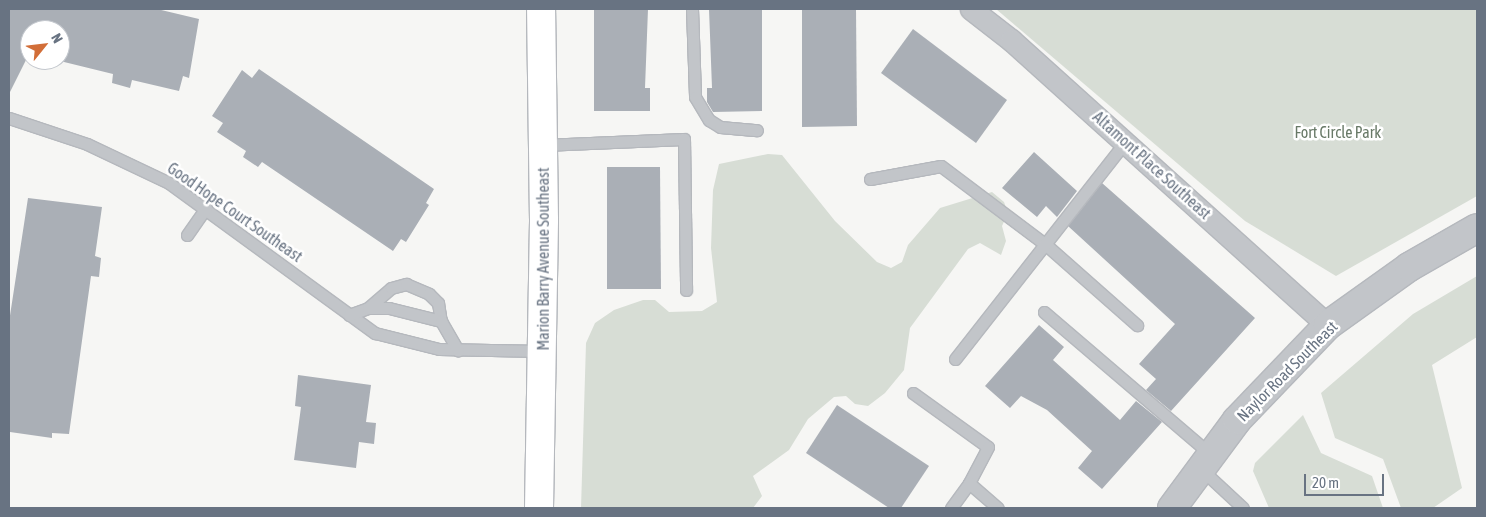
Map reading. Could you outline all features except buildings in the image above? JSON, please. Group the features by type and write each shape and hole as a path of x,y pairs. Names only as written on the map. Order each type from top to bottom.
{"main road":[{"name":"Marion Barry Avenue Southeast","path":"539,508 543,351 541,9"}],"street":[{"name":"Altamont Place Southeast","path":"971,9 1125,142 1328,325"},
{"name":"Naylor Road Southeast","path":"1172,508 1205,461 1252,403 1328,325 1410,267 1477,228"}],"lane":[{"path":"692,9 695,97 709,120 720,127 757,130"},
{"name":"Good Hope Court Southeast","path":"9,118 87,144 169,183 376,333 458,350 543,351"},
{"path":"543,145 684,139 686,290"},
{"path":"955,359 1125,142"},
{"path":"870,179 941,166 1045,244 1137,326"},
{"path":"187,235 206,208"},
{"path":"349,315 368,308 392,288 406,284 429,294 438,303 441,321 458,350"},
{"path":"368,308 389,308 441,321"},
{"path":"1044,312 1205,461 1243,508"},
{"path":"913,393 988,446 969,483 951,508"},
{"path":"969,483 998,508"}],"green space":[{"name":"Fort Circle Park","path":"996,9 1477,9 1477,196 1336,276 1245,221"},
{"path":"768,154 782,155 835,221 877,262 891,268 902,262 908,245 940,208 992,192 1004,202 1008,213 1002,226 1006,241 1001,255 980,243 968,249 910,328 904,370 885,393 868,406 855,404 846,396 834,397 808,419 789,450 753,476 762,496 753,508 581,508 586,343 595,323 614,310 643,300 655,300 669,312 702,311 717,302 711,248 713,190 719,164"},
{"path":"1477,276 1477,337 1432,365 1462,488 1433,508 1401,508 1383,459 1335,438 1321,393 1413,314"},
{"path":"1303,415 1321,453 1372,476 1383,508 1269,508 1253,471 1255,463"}]}
